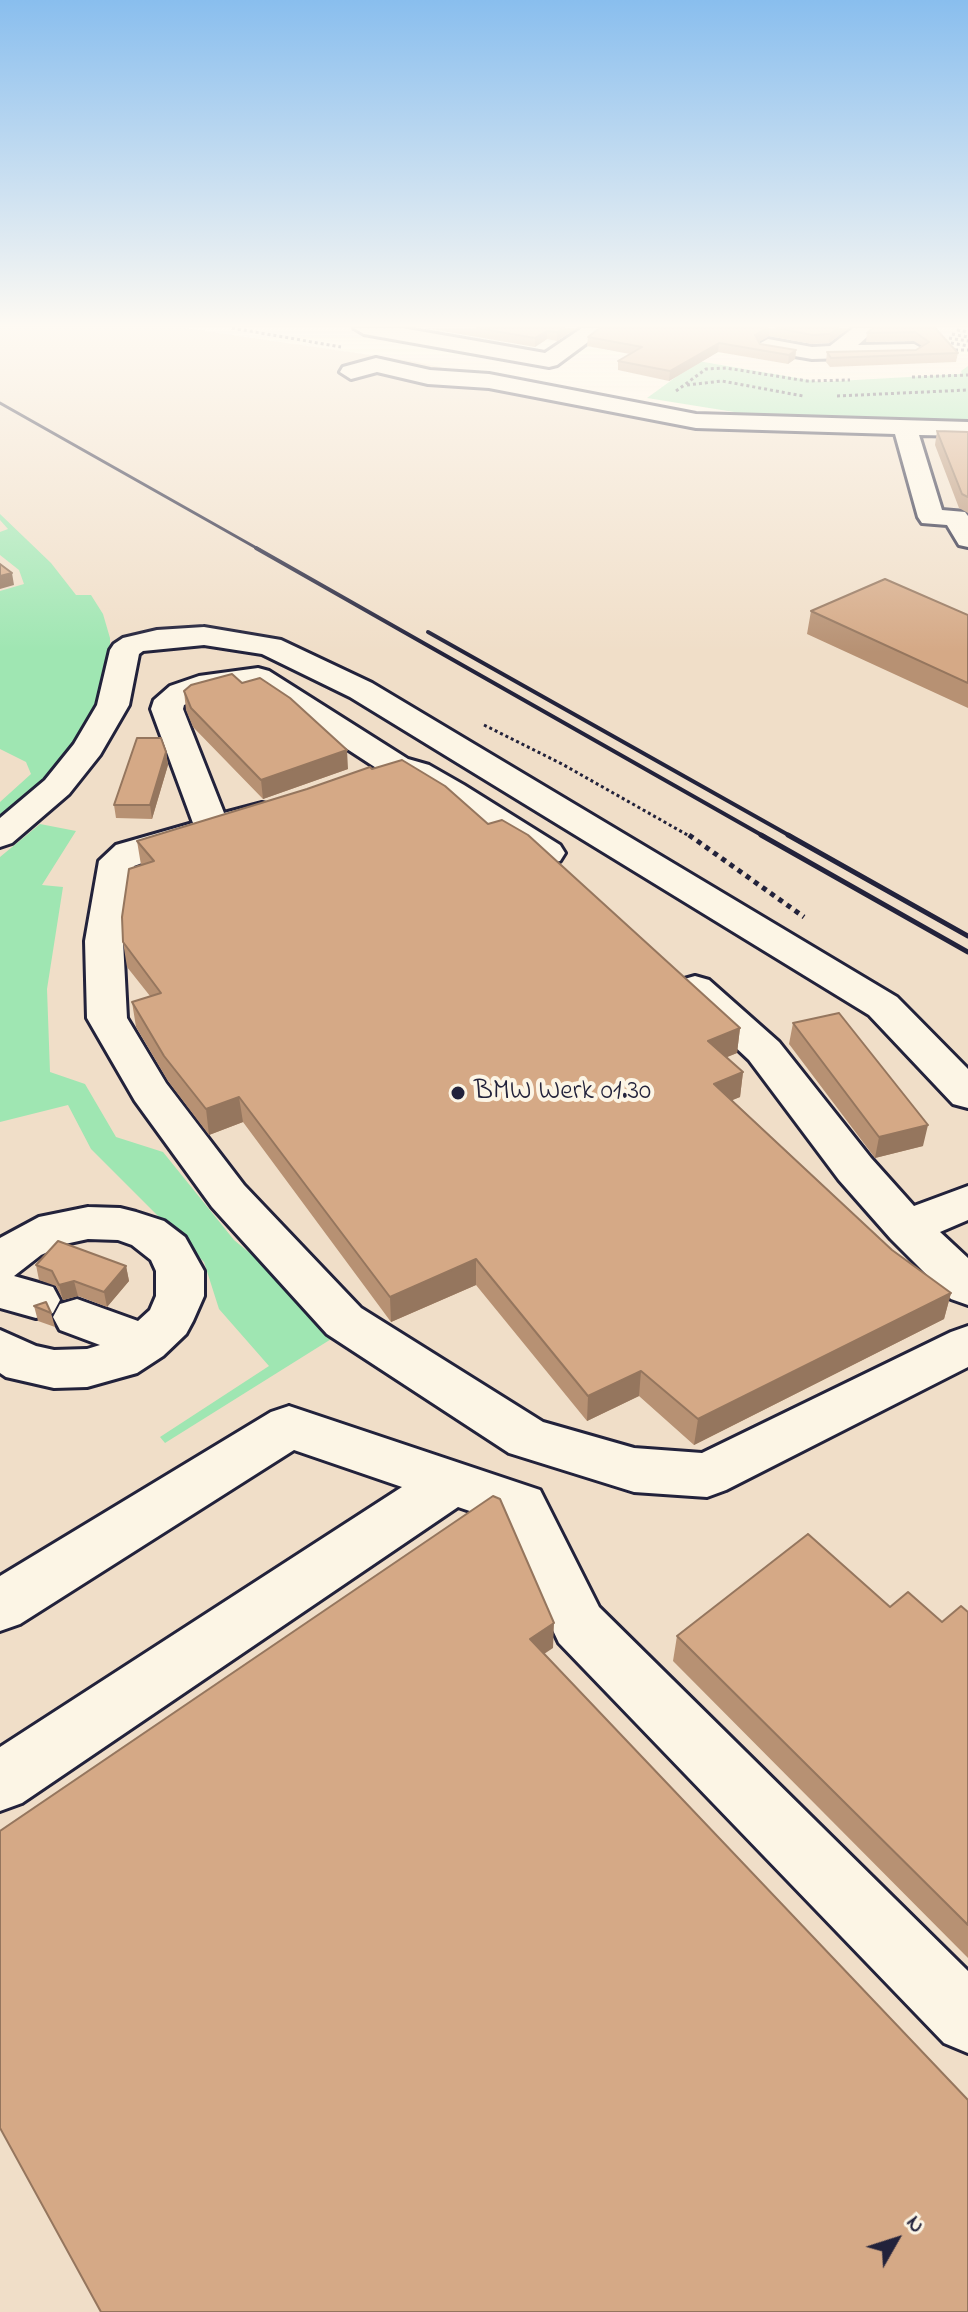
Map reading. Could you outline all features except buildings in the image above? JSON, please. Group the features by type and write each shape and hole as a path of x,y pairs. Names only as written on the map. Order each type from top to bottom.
{"street":[{"path":"908,436 931,517 956,518 968,539"},
{"path":"0,836 57,787 88,748 113,705 125,650 152,639 204,636 270,646 361,690 883,1006 968,1094"},
{"path":"212,828 167,709 170,700 181,693 210,683 258,677 382,772 417,772 542,849 577,881"},
{"path":"296,803 129,853 117,861 104,941 107,1018 150,1091 228,1196 344,1321 527,1438 634,1470 707,1475 968,1345"},
{"path":"671,966 764,1051 855,1169 907,1227 968,1287"},
{"path":"907,1227 968,1202"},
{"path":"0,1263 25,1243 55,1229 120,1224 148,1233 169,1249 180,1271 180,1296 169,1321 146,1343 119,1359 87,1368 54,1369 24,1363 0,1349"},
{"path":"38,1303 146,1343"},
{"path":"0,1606 289,1427 521,1506 579,1625 968,2019"},
{"path":"0,1782 453,1482"}],"shaded area":[{"path":"0,436 968,436 968,2312 0,2312"}],"green space":[{"path":"0,514 51,563 76,595 91,595 103,614 110,638 110,662 94,721 73,754 0,826 0,802 31,774 26,762 0,749 0,591 24,584 19,570 0,555 0,532 8,529 0,520"},
{"path":"40,824 76,831 42,885 63,887 47,989 50,1072 85,1084 116,1137 163,1152 234,1240 344,1331 165,1443 160,1437 269,1366 219,1309 204,1262 91,1149 68,1105 0,1122 0,857"}],"railway":[{"path":"58,436 260,550"},
{"path":"256,548 765,837"},
{"path":"428,632 792,837"},
{"path":"761,835 968,952"},
{"path":"788,835 968,936"}],"place":[{"name":"BMW Werk 01.30","path":"458,1093"}]}
